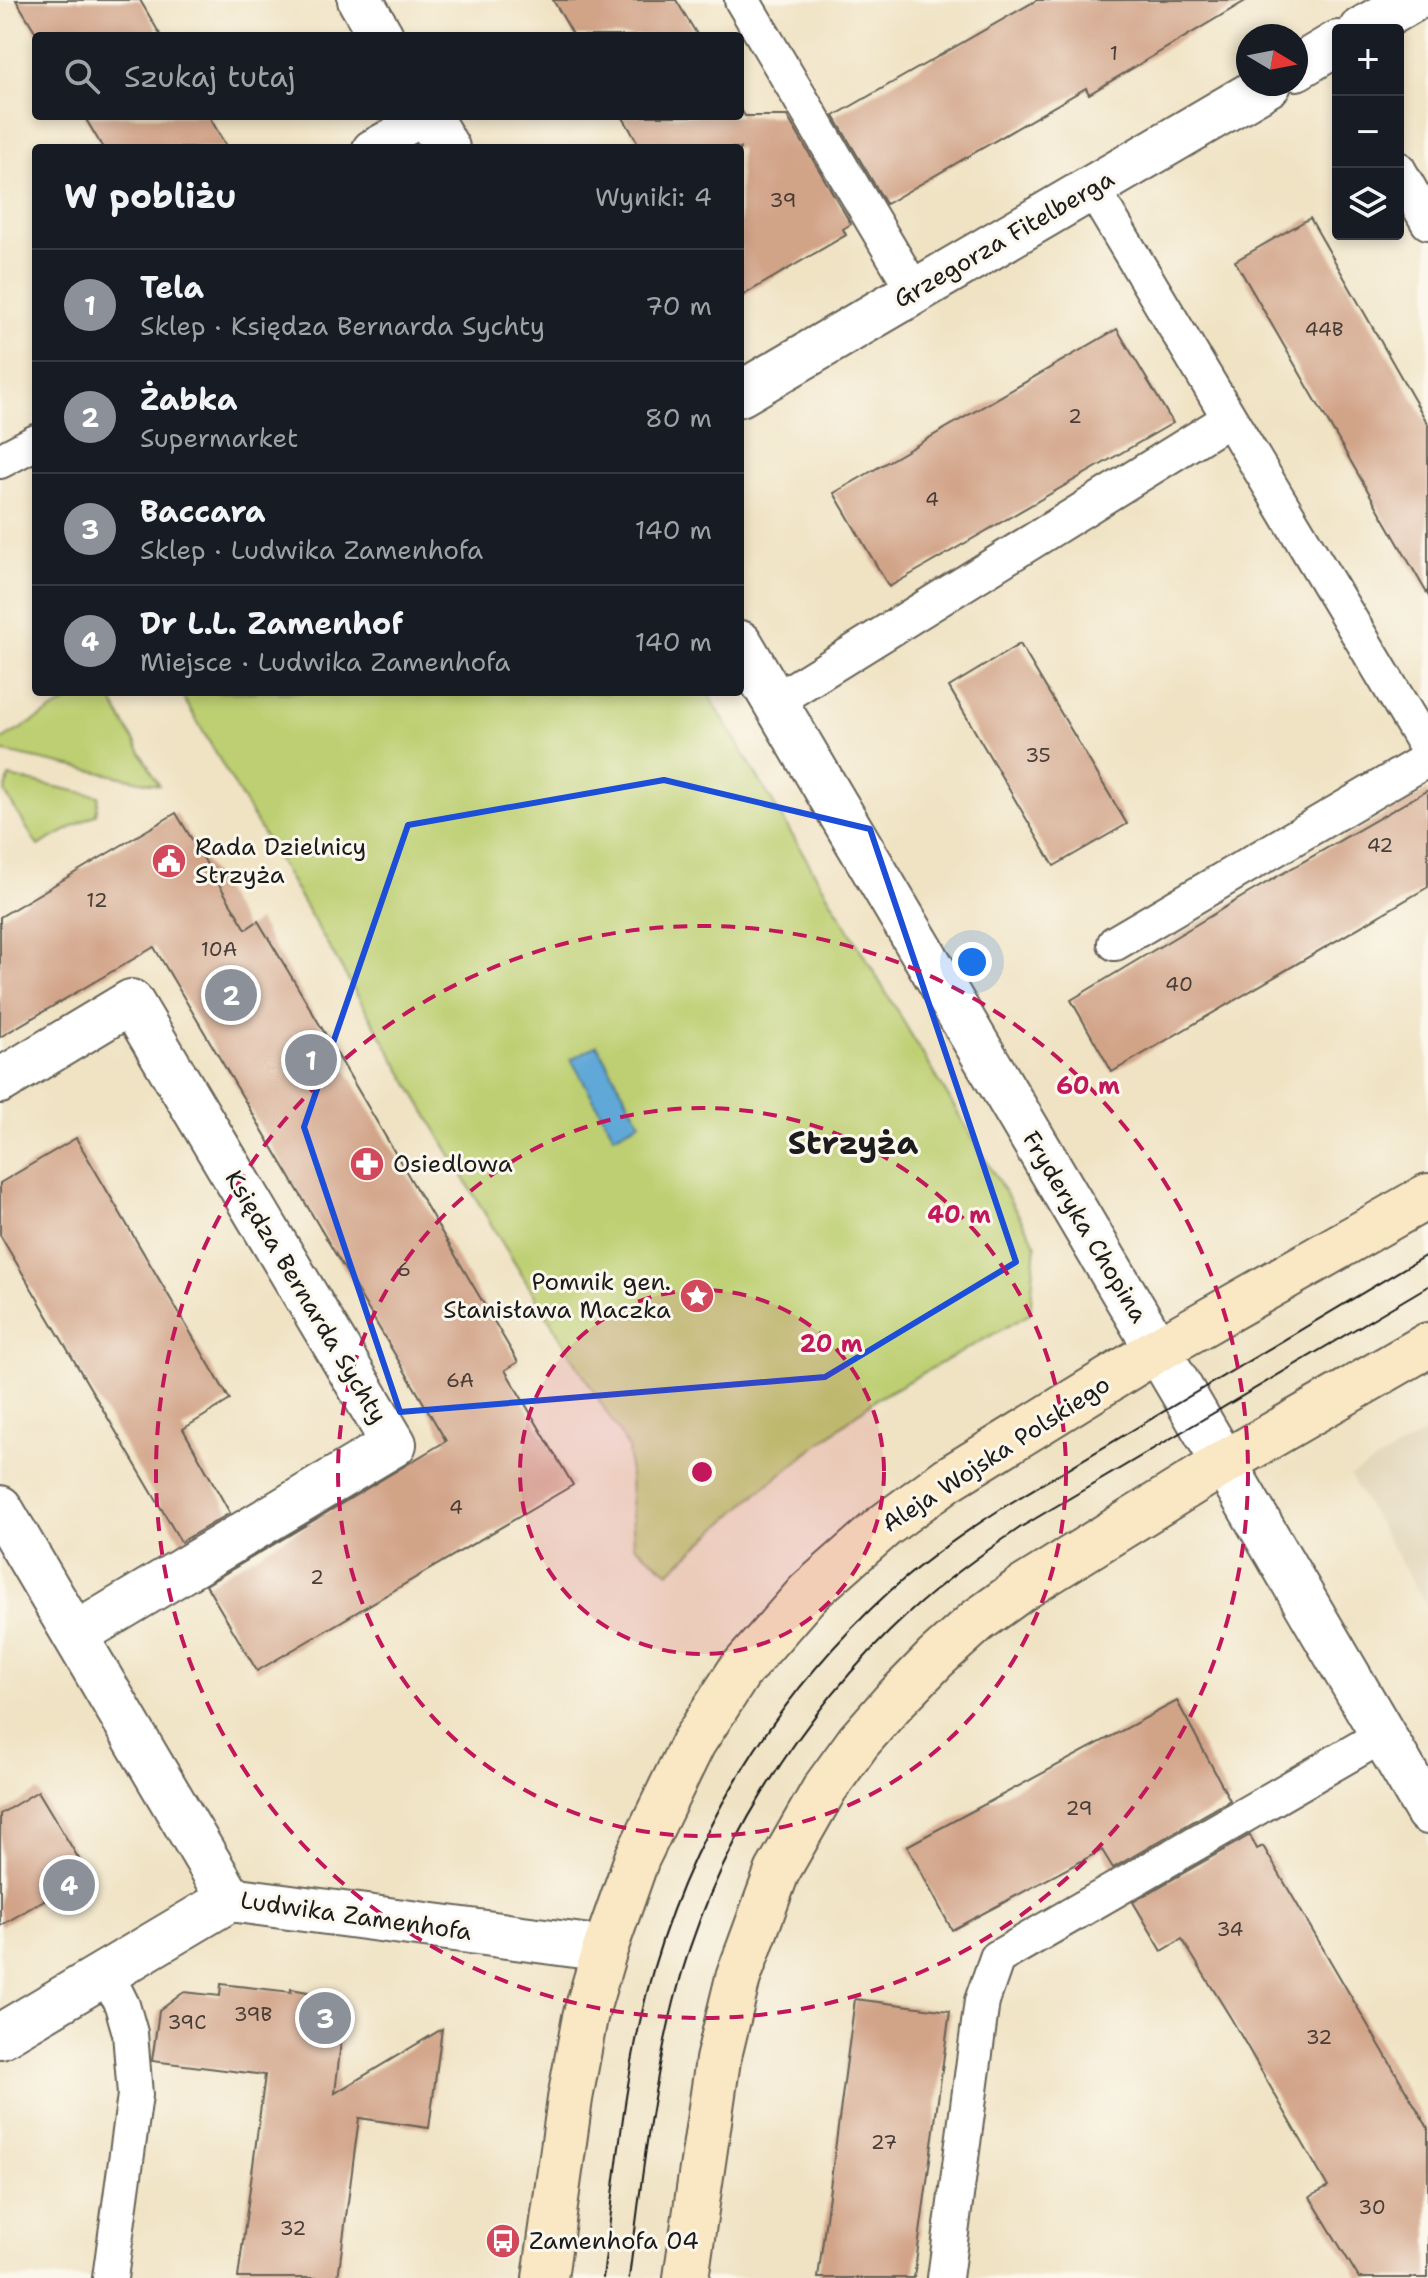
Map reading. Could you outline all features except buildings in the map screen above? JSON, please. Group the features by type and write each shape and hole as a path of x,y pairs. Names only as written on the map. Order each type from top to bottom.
{"street":[{"path":"360,0 379,32"},
{"path":"1374,24 1412,0"},
{"name":"Grzegorza Fitelberga","path":"744,392 1249,96"},
{"path":"430,120 445,144"},
{"name":"Fryderyka Chopina","path":"744,650 1428,1812"},
{"name":"Księdza Bernarda Sychty","path":"0,1081 131,1002 394,1444 75,1635"},
{"name":"Aleja Wojska Polskiego","path":"545,2278 570,2099 585,2017 605,1949 637,1858 693,1743 739,1672 808,1593 884,1526 948,1479 1157,1350 1428,1196"},
{"path":"686,2278 718,2060 738,1978 777,1872 825,1788 859,1741 936,1658 977,1621 1020,1590 1224,1463 1428,1345"},
{"path":"0,1508 230,1899"},
{"name":"Ludwika Zamenhofa","path":"0,2036 230,1899 605,1949"}],"lane":[{"path":"742,0 915,292"},
{"path":"377,144 421,120"},
{"path":"1404,180 1428,222"},
{"path":"1092,188 1428,750"},
{"path":"775,701 1229,419"},
{"path":"0,461 32,444"},
{"path":"1115,943 1428,759"},
{"path":"945,2278 982,2001 997,1958 1383,1735"},
{"path":"106,1973 122,2005 130,2033 135,2095 110,2278"}],"highlighted area":[{"path":"664,780 870,829 1016,1262 825,1377 400,1412 304,1127 408,825"}],"shaded area":[{"path":"1428,1431 1428,1608 1350,1476"}],"green space":[{"path":"76,696 109,696 159,785 0,751 0,741"},
{"path":"182,696 709,696 1036,1244 1030,1314 876,1399 758,1492 669,1572 634,1545 628,1447 498,1236"},
{"path":"9,777 99,796 96,814 38,846 5,793"}],"water":[{"path":"597,1045 640,1122 614,1136 571,1059"}],"tram line":[{"path":"603,2278 631,2066 646,1996 663,1939 709,1828 738,1776 808,1678 847,1633 890,1591 976,1525 1428,1254"},
{"path":"629,2278 659,2070 690,1947 735,1841 796,1741 832,1695 910,1612 964,1567 1021,1527 1428,1286"}],"place":[{"name":"Rada Dzielnicy Strzyża","path":"169,861"},
{"name":"Żabka","path":"231,995"},
{"name":"Tela","path":"311,1060"},
{"name":"Osiedlowa","path":"367,1164"},
{"name":"Pomnik gen. Stanisława Maczka","path":"697,1296"},
{"name":"Dr L.L. Zamenhof","path":"69,1885"},
{"name":"Baccara","path":"325,2018"},
{"name":"Zamenhofa 04","path":"503,2241"}],"district":[{"name":"Strzyża","path":"853,1143"}]}
